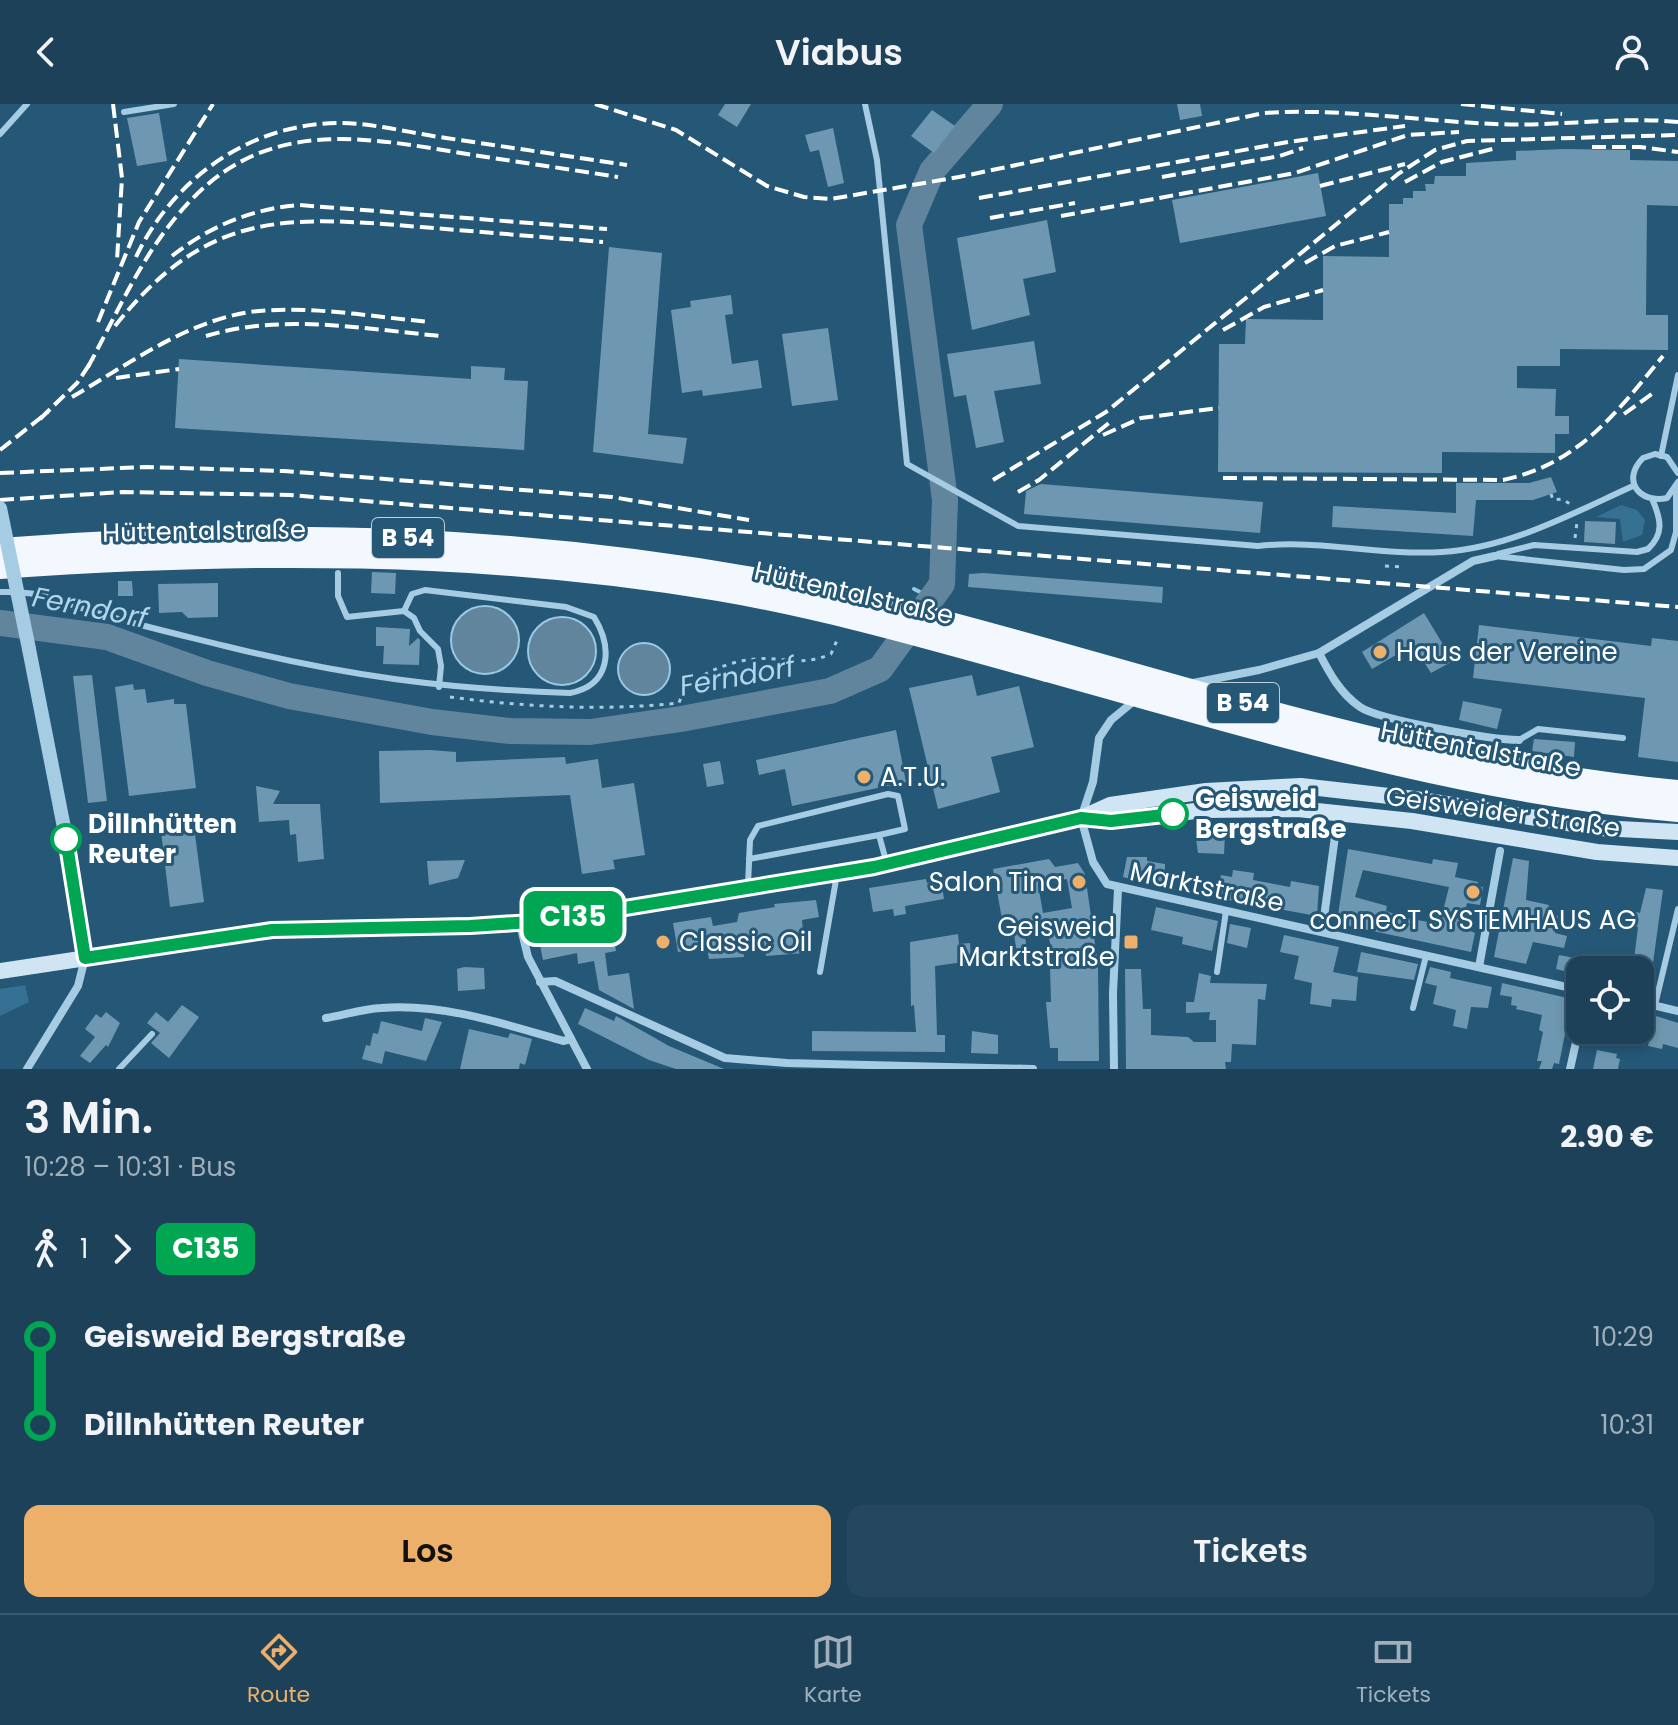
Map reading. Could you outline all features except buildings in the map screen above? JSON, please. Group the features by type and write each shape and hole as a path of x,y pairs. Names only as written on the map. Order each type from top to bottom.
{"highway":[{"name":"Hüttentalstraße","path":"0,549 223,536 402,538 644,558 1440,752 1567,776 1678,791"},
{"name":"Hüttentalstraße","path":"0,568 222,556 466,562 641,578 811,599 886,626 1212,717 1437,772 1564,796 1678,811"}],"main road":[{"name":"Geisweider Straße","path":"0,971 272,930 520,924 837,874 1081,818 1110,805 1206,791 1301,786 1415,799 1599,828 1678,832"},
{"name":"Geisweider Straße","path":"1081,818 1111,821 1204,810 1298,809 1412,821 1597,852 1678,858"}],"street":[{"path":"0,508 68,848 85,958 78,986 27,1069"},
{"path":"1081,818 1093,782 1099,738 1126,705 1148,694 1259,670 1319,653 1473,561 1495,556"},
{"path":"1319,653 1335,684 1362,709 1426,726 1519,740"},
{"name":"Marktstraße","path":"1081,818 1093,862 1107,884 1118,889 1566,987"},
{"path":"1322,932 1336,830"},
{"path":"1479,967 1500,851"},
{"path":"1114,1069 1113,993 1118,889"},
{"path":"520,924 528,957 587,1069"},
{"path":"540,982 555,981 725,1058 787,1066 1033,1069"},
{"path":"1655,1005 1678,1011"},
{"path":"326,1018 380,1008 428,1008 492,1020 563,1041 571,1039"},
{"path":"1570,1069 1576,1044"}],"lane":[{"path":"0,134 27,104"},
{"path":"124,112 174,104"},
{"path":"865,104 877,160 907,464 1018,526 1258,546 1286,543 1365,550 1441,552 1475,548 1531,531 1633,486"},
{"path":"1661,456 1678,375"},
{"path":"1676,490 1667,498 1653,501 1642,497 1633,486 1635,465 1643,458 1667,457 1678,473"},
{"path":"1495,556 1624,570 1644,569 1671,550 1676,532 1678,482"},
{"path":"1495,556 1534,545 1637,552 1648,549 1660,533 1660,518 1653,501"},
{"path":"338,573 338,596 347,617 404,611"},
{"path":"0,592 37,592 93,612 233,648 354,675 439,687 581,691 590,687 605,667 606,641 594,617 566,607 425,590 412,594 404,611"},
{"path":"404,611 438,649 439,687"},
{"path":"1519,740 1538,729 1623,738"},
{"path":"747,888 750,840 758,826 888,794 898,796 905,829 749,859"},
{"path":"1242,828 1336,830"},
{"path":"879,835 887,864"},
{"path":"820,972 837,874"},
{"path":"1217,972 1226,911"},
{"path":"1655,1005 1675,935 1678,912"},
{"path":"1413,1008 1426,956"},
{"path":"119,1069 152,1034"}],"path":[{"path":"1385,566 1403,567"}],"shaded area":[{"path":"1621,505 1637,510 1645,520 1642,535 1623,542 1620,519 1596,517"},
{"path":"485,606 509,616 519,640 509,664 485,674 461,664 451,640 461,616"},
{"path":"569,617 590,632 596,651 594,664 586,675 569,685 555,685 538,675 530,664 528,644 538,627 549,619"},
{"path":"644,643 663,650 670,669 663,688 644,695 625,688 618,669 625,650"},
{"path":"25,985 29,1002 0,1016 0,989"}],"waterway":[{"name":"Ferndorf","path":"0,623 107,637 207,673 289,696 432,722 510,731 590,732 681,719 830,691 880,669 942,584 945,500 909,225 932,171 990,104"},
{"path":"914,589 932,598"},
{"path":"658,712 664,721"}],"railway":[{"path":"113,104 122,178 117,260"},
{"path":"98,322 139,222 213,104"},
{"path":"595,104 676,130 767,186 804,197 831,199 959,177 1264,113 1351,113 1518,125 1632,120 1678,122"},
{"path":"1461,104 1562,114"},
{"path":"136,257 171,203 218,161 274,133 305,126 338,123 365,125 627,165"},
{"path":"979,198 1288,142 1405,126"},
{"path":"1061,216 1295,173 1408,135 1459,132"},
{"path":"993,480 1106,412 1398,174 1435,150 1467,141 1678,135"},
{"path":"88,367 134,279 176,217 223,172 255,155 289,144 358,140 618,177"},
{"path":"1592,147 1640,147 1678,152"},
{"path":"1162,177 1280,156 1303,148"},
{"path":"1405,182 1442,162 1496,148"},
{"path":"1320,186 1405,164"},
{"path":"990,218 1075,203"},
{"path":"172,256 201,236 232,221 264,210 299,205 607,229"},
{"path":"115,326 149,288 183,260 217,240 252,228 329,221 603,242"},
{"path":"1305,263 1335,246 1389,232"},
{"path":"1223,330 1264,307 1323,290"},
{"path":"72,397 185,332 234,315 301,310 430,322"},
{"path":"206,336 235,329 293,324 441,336"},
{"path":"1223,478 1503,480 1530,472 1575,449 1612,416 1663,356"},
{"path":"40,419 77,383 93,359"},
{"path":"116,378 179,369"},
{"path":"1624,414 1656,391"},
{"path":"1103,435 1141,418 1219,408"},
{"path":"0,450 48,412"},
{"path":"1018,492 1039,480 1110,422"},
{"path":"0,473 146,467 284,471 612,497 749,520"},
{"path":"0,500 123,492 290,495 1678,607"}],"bus line":[{"name":"C135","path":"66,839 85,958 272,930 520,924 874,867 1081,818 1111,821 1173,814"}],"place":[{"name":"Haus der Vereine","path":"1380,652"},
{"name":"A.T.U.","path":"864,777"},
{"name":"Geisweid Bergstraße","path":"1173,814"},
{"name":"Dillnhütten Reuter","path":"66,839"},
{"name":"Salon Tina","path":"1079,882"},
{"name":"connecT SYSTEMHAUS AG","path":"1473,892"},
{"name":"Classic Oil","path":"663,942"},
{"name":"Geisweid Marktstraße","path":"1131,942"}]}
